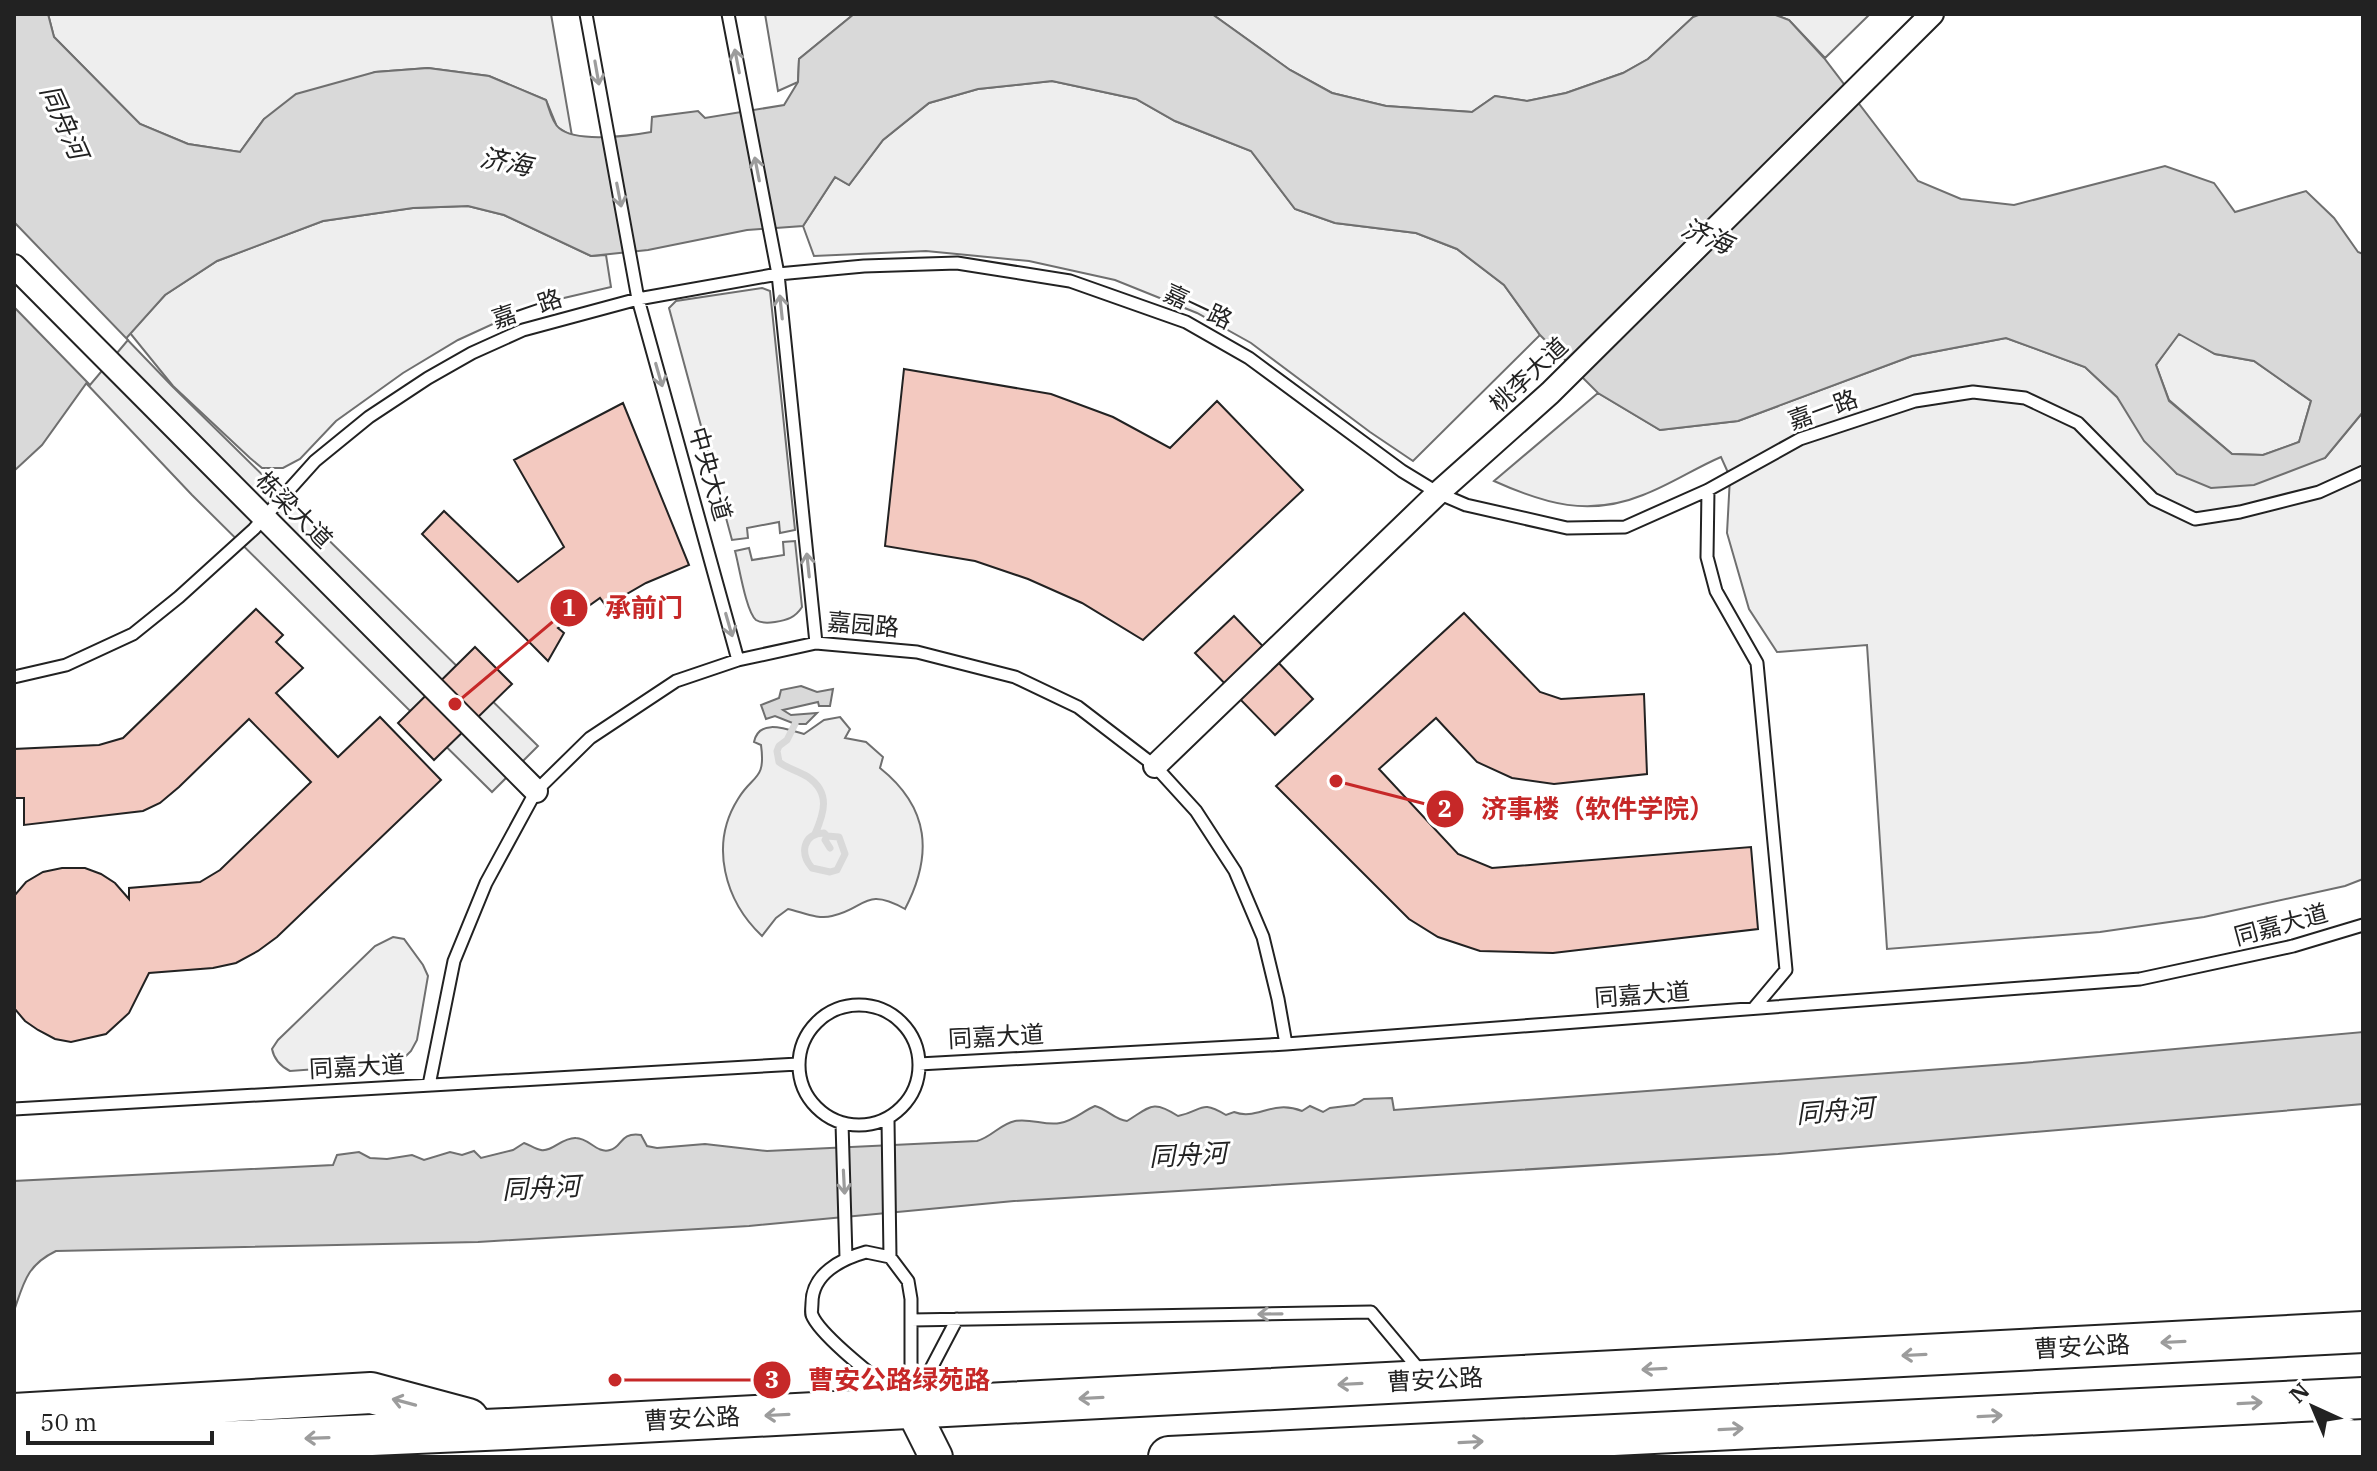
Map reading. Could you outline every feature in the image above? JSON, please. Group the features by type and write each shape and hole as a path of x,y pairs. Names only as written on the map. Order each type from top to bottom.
{"highway":[{"name":"曹安公路","path":"17,1432 507,1429 2363,1332"},
{"path":"1169,1457 2363,1398"}],"street":[{"name":"桃李大道","path":"1155,766 1438,493 1560,383 1932,14"},
{"name":"栋梁大道","path":"14,266 536,791"},
{"path":"911,1407 936,1457"}],"lane":[{"name":"中央大道","path":"586,14 638,299 738,660"},
{"path":"728,14 778,274 816,643"},
{"name":"嘉一路","path":"14,677 66,665 133,634 265,518 315,461 369,417 472,353 523,330 638,299 778,274 864,266 957,263 1070,281 1186,322 1249,358 1402,471 1438,493 1466,505 1567,528 1625,527 1708,490 1800,439 1915,401 1973,392 2025,398 2078,423 2153,499 2195,519 2240,512 2319,492 2363,472"},
{"path":"1708,490 1707,557 1716,591 1757,663 1786,970 1754,1008"},
{"name":"嘉园路","path":"429,1085 454,961 486,883 536,791 590,738 676,681 738,660 816,643 917,652 1015,677 1078,707 1155,766 1196,811 1235,871 1263,937 1286,1044"},
{"name":"同嘉大道","path":"919,1064 1286,1044 2140,979 2278,950 2363,925"},
{"path":"848,1005 869,1005 889,1012 905,1025 915,1043 919,1064 909,1097 888,1120 855,1125 824,1115 810,1101 801,1083 798,1064 802,1043 812,1025 829,1012 848,1005"},
{"name":"同嘉大道","path":"14,1109 798,1064"},
{"path":"888,1120 890,1257 908,1281 911,1407"},
{"path":"842,1123 846,1258"},
{"path":"890,1257 866,1252 846,1258 819,1281 812,1295 811,1315 834,1343 911,1407"},
{"path":"911,1320 1371,1312 1428,1380"},
{"path":"911,1407 957,1319"}],"shaded area":[{"path":"48,14 551,14 572,136 557,127 546,100 489,76 428,68 375,72 264,119 240,152 188,144 140,124 54,37"},
{"path":"765,14 854,14 799,59 798,82 778,91"},
{"path":"1212,14 1701,14 1693,17 1648,59 1623,73 1566,93 1527,101 1495,96 1472,112 1386,106 1332,93 1290,70"},
{"path":"1773,14 1870,14 1825,58 1789,20"},
{"path":"1052,81 1136,99 1175,121 1251,151 1295,209 1335,223 1416,233 1457,249 1504,285 1540,335 1413,461 1251,343 1197,313 1115,280 1029,261 926,251 814,256 803,226 835,177 849,185 883,140 929,103 978,89"},
{"path":"468,206 504,215 591,256 606,255 611,287 534,305 458,340 403,373 336,421 300,459 283,468 262,468 250,458 173,386 130,333 165,295 217,261 323,221 413,208"},
{"path":"14,222 172,386 538,746 492,792 192,495 14,307"},
{"path":"762,288 770,291 795,530 780,533 779,522 747,528 748,538 732,540 669,308 676,301"},
{"path":"2179,333 2215,354 2254,361 2311,401 2299,442 2263,455 2232,454 2169,400 2156,365"},
{"path":"2006,338 2085,367 2117,397 2177,474 2325,458 2363,412 2363,879 2345,886 2204,917 2100,932 1887,949 1867,645 1777,652 1749,609 1727,533 1730,477 1721,457 1653,491 1604,505 1567,505 1531,496 1494,481 1598,393 1660,430 1738,421 1912,356"},
{"path":"795,541 802,607 787,619 768,623 758,621 749,608 735,551 749,548 752,560 784,555 783,542"},
{"path":"840,717 850,729 845,738 866,742 883,757 880,768 897,783 917,816 923,851 914,889 905,909 891,902 873,899 827,917 788,909 776,918 762,936 749,922 730,889 723,853 729,817 762,765 761,745 754,742 761,730 767,728 782,728 804,734 824,720"},
{"path":"393,937 404,939 428,976 417,1040 411,1051 399,1063 290,1071 280,1064 272,1049 278,1040 375,946"}],"water":[{"path":"14,14 48,14 54,37 140,124 188,144 240,152 264,119 296,94 375,72 428,68 489,76 546,100 557,126 577,136 651,132 652,117 698,111 705,118 784,105 798,82 799,59 854,14 1212,14 1290,70 1332,93 1386,106 1472,112 1495,96 1527,101 1566,93 1623,73 1648,59 1693,17 1701,14 1773,14 1789,20 1824,58 1918,181 1961,199 2014,205 2165,166 2214,183 2235,212 2306,191 2334,218 2358,252 2363,254 2363,412 2325,458 2254,485 2211,488 2177,474 2144,441 2117,397 2085,367 2006,338 1912,356 1738,421 1660,430 1598,393 1540,335 1504,285 1457,249 1416,233 1335,223 1295,209 1251,151 1175,121 1136,99 1052,81 978,89 929,103 883,140 849,185 835,177 803,226 747,230 648,250 591,256 504,215 468,206 413,208 323,221 217,261 165,295 88,381 42,445 14,471","holes":["2179,334 2215,354 2254,361 2311,401 2299,442 2263,455 2232,454 2169,401 2156,365"]},
{"path":"801,686 817,692 833,689 830,706 819,706 818,702 783,710 791,715 817,713 806,724 795,724 775,716 766,719 761,705 779,698 781,690"},
{"name":"同舟河","path":"2363,1032 2363,1104 1778,1154 1014,1201 749,1226 478,1242 56,1251 33,1268 14,1311 14,1181 333,1165 337,1155 359,1152 370,1158 412,1155 424,1160 450,1152 462,1155 474,1151 481,1158 513,1150 524,1143 545,1150 576,1138 605,1151 634,1135 641,1135 647,1146 657,1148 705,1144 767,1151 977,1141 1010,1123 1021,1120 1060,1123 1095,1106 1127,1121 1157,1106 1178,1116 1206,1107 1226,1115 1234,1112 1250,1114 1282,1107 1302,1111 1310,1106 1323,1112 1354,1105 1364,1099 1392,1098 1394,1110 2022,1063"}],"pier":[{"path":"14,222 128,340 90,385 14,307"}],"building":[{"path":"904,369 1051,394 1113,417 1170,448 1217,401 1303,490 1143,640 1082,603 1028,579 975,561 885,546"},
{"path":"623,403 689,565 646,583 606,606 600,598 558,628 564,633 548,661 422,534 444,511 518,582 564,547 514,460"},
{"path":"256,609 283,635 276,642 303,668 276,693 338,757 380,717 441,780 277,937 258,951 236,963 213,968 149,973 129,1013 106,1034 71,1042 55,1039 25,1021 14,1008 14,896 26,882 43,872 85,868 115,883 129,899 129,888 200,882 220,870 311,782 249,719 160,803 143,811 24,825 24,798 14,798 14,749 99,745 123,738"},
{"path":"1464,613 1540,692 1561,699 1644,694 1647,774 1554,784 1512,778 1477,762 1436,718 1379,769 1458,854 1492,868 1751,847 1758,929 1553,953 1480,951 1438,937 1409,919 1276,786"},
{"path":"1234,616 1313,699 1275,735 1195,653"},
{"path":"475,647 512,684 434,760 398,723"}],"waterway":[{"path":"795,724 777,751 779,762 808,777 820,790 824,804 815,834"},
{"path":"824,833 839,837 845,854 837,870 830,872 812,868 805,851 811,837 824,833"},
{"path":"827,836 825,840 830,848"}],"place":[{"name":"承前门","path":"455,704"},
{"name":"济事楼（软件学院）","path":"1336,781"},
{"name":"曹安公路绿苑路","path":"615,1380"}],"water label":[{"name":"济海","path":"506,162"},
{"name":"济海","path":"1707,236"}]}
